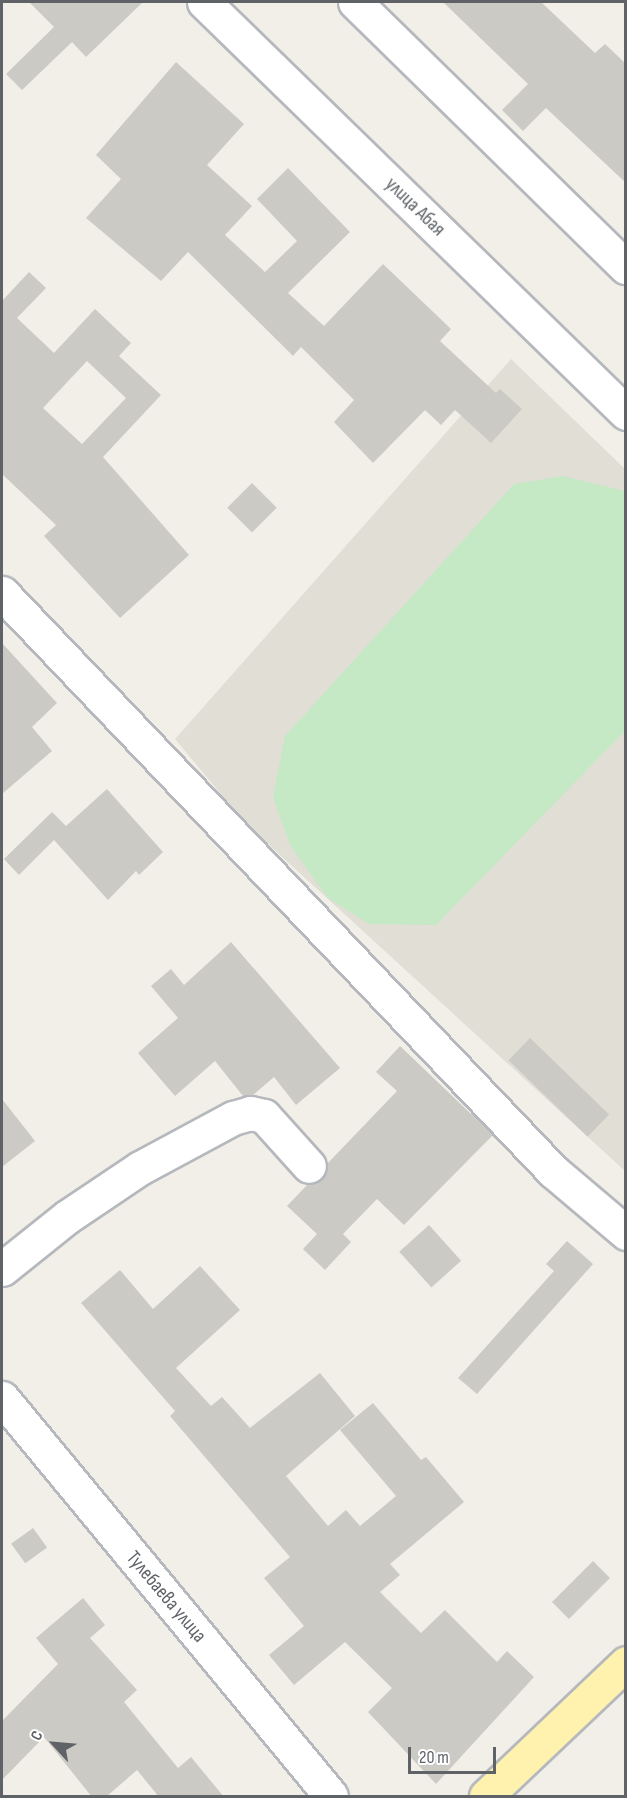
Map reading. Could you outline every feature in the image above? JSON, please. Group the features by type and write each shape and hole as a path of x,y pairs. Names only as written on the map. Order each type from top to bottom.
{"main road":[{"path":"486,1797 626,1663"}],"street":[{"name":"улица Абая","path":"204,2 626,413"},
{"path":"355,2 626,267"},
{"path":"2,593 553,1171 626,1233"},
{"path":"2,1269 67,1217 140,1168 233,1118 250,1113 264,1116 309,1166"},
{"name":"Тулебаева улица","path":"2,1398 331,1797"}],"shaded area":[{"path":"511,359 625,469 625,1171 245,823 175,739"}],"green space":[{"path":"563,476 625,491 625,731 436,925 369,924 328,898 290,845 273,797 285,736 514,484"}],"building":[{"path":"29,2 143,2 86,57 72,42 22,90 6,74 54,27"},
{"path":"443,2 541,2 595,53 605,44 626,64 626,183 546,108 523,131 502,110 528,84"},
{"path":"176,62 244,124 207,165 252,206 225,235 265,272 297,241 257,199 288,168 350,232 288,293 324,326 383,264 451,329 440,341 496,393 500,389 522,409 491,443 455,410 441,425 425,410 373,463 334,422 354,400 301,347 293,356 188,252 161,281 86,218 121,179 96,155"},
{"path":"29,272 46,288 17,318 54,353 95,309 131,343 119,356 161,395 103,457 189,555 120,618 44,536 56,525 2,474 2,301","holes":["87,361 126,398 82,444 43,408"]},
{"path":"252,483 277,508 252,532 227,508"},
{"path":"2,643 57,703 32,727 52,751 2,794"},
{"path":"107,789 163,852 139,875 136,871 108,900 54,840 19,875 4,859 52,812 66,826"},
{"path":"231,942 340,1068 296,1105 274,1077 253,1095 243,1096 215,1061 175,1096 138,1053 178,1018 151,986 171,969 184,985"},
{"path":"530,1038 609,1114 588,1137 508,1060"},
{"path":"400,1046 493,1135 404,1225 377,1199 343,1234 351,1242 325,1270 303,1249 317,1234 287,1206 308,1184 322,1179 327,1164 397,1091 376,1072"},
{"path":"2,1099 35,1141 2,1167"},
{"path":"429,1225 461,1261 431,1287 399,1252"},
{"path":"567,1241 593,1264 477,1394 458,1378 554,1271 546,1264"},
{"path":"200,1266 240,1310 176,1368 211,1406 222,1397 250,1428 320,1373 355,1416 286,1476 328,1526 346,1510 360,1526 396,1496 340,1430 373,1403 421,1460 426,1457 464,1502 390,1564 400,1575 380,1592 421,1633 445,1610 497,1662 507,1651 534,1677 436,1784 368,1712 392,1688 345,1642 294,1685 269,1655 304,1626 264,1578 290,1557 170,1416 175,1411 81,1303 120,1270 153,1309"},
{"path":"33,1528 47,1547 25,1563 11,1544"},
{"path":"593,1561 610,1578 569,1619 552,1602"},
{"path":"83,1598 105,1625 90,1638 137,1690 124,1702 178,1768 191,1757 224,1797 159,1797 137,1770 106,1797 92,1797 44,1737 2,1780 2,1721 58,1664 36,1638"}]}
